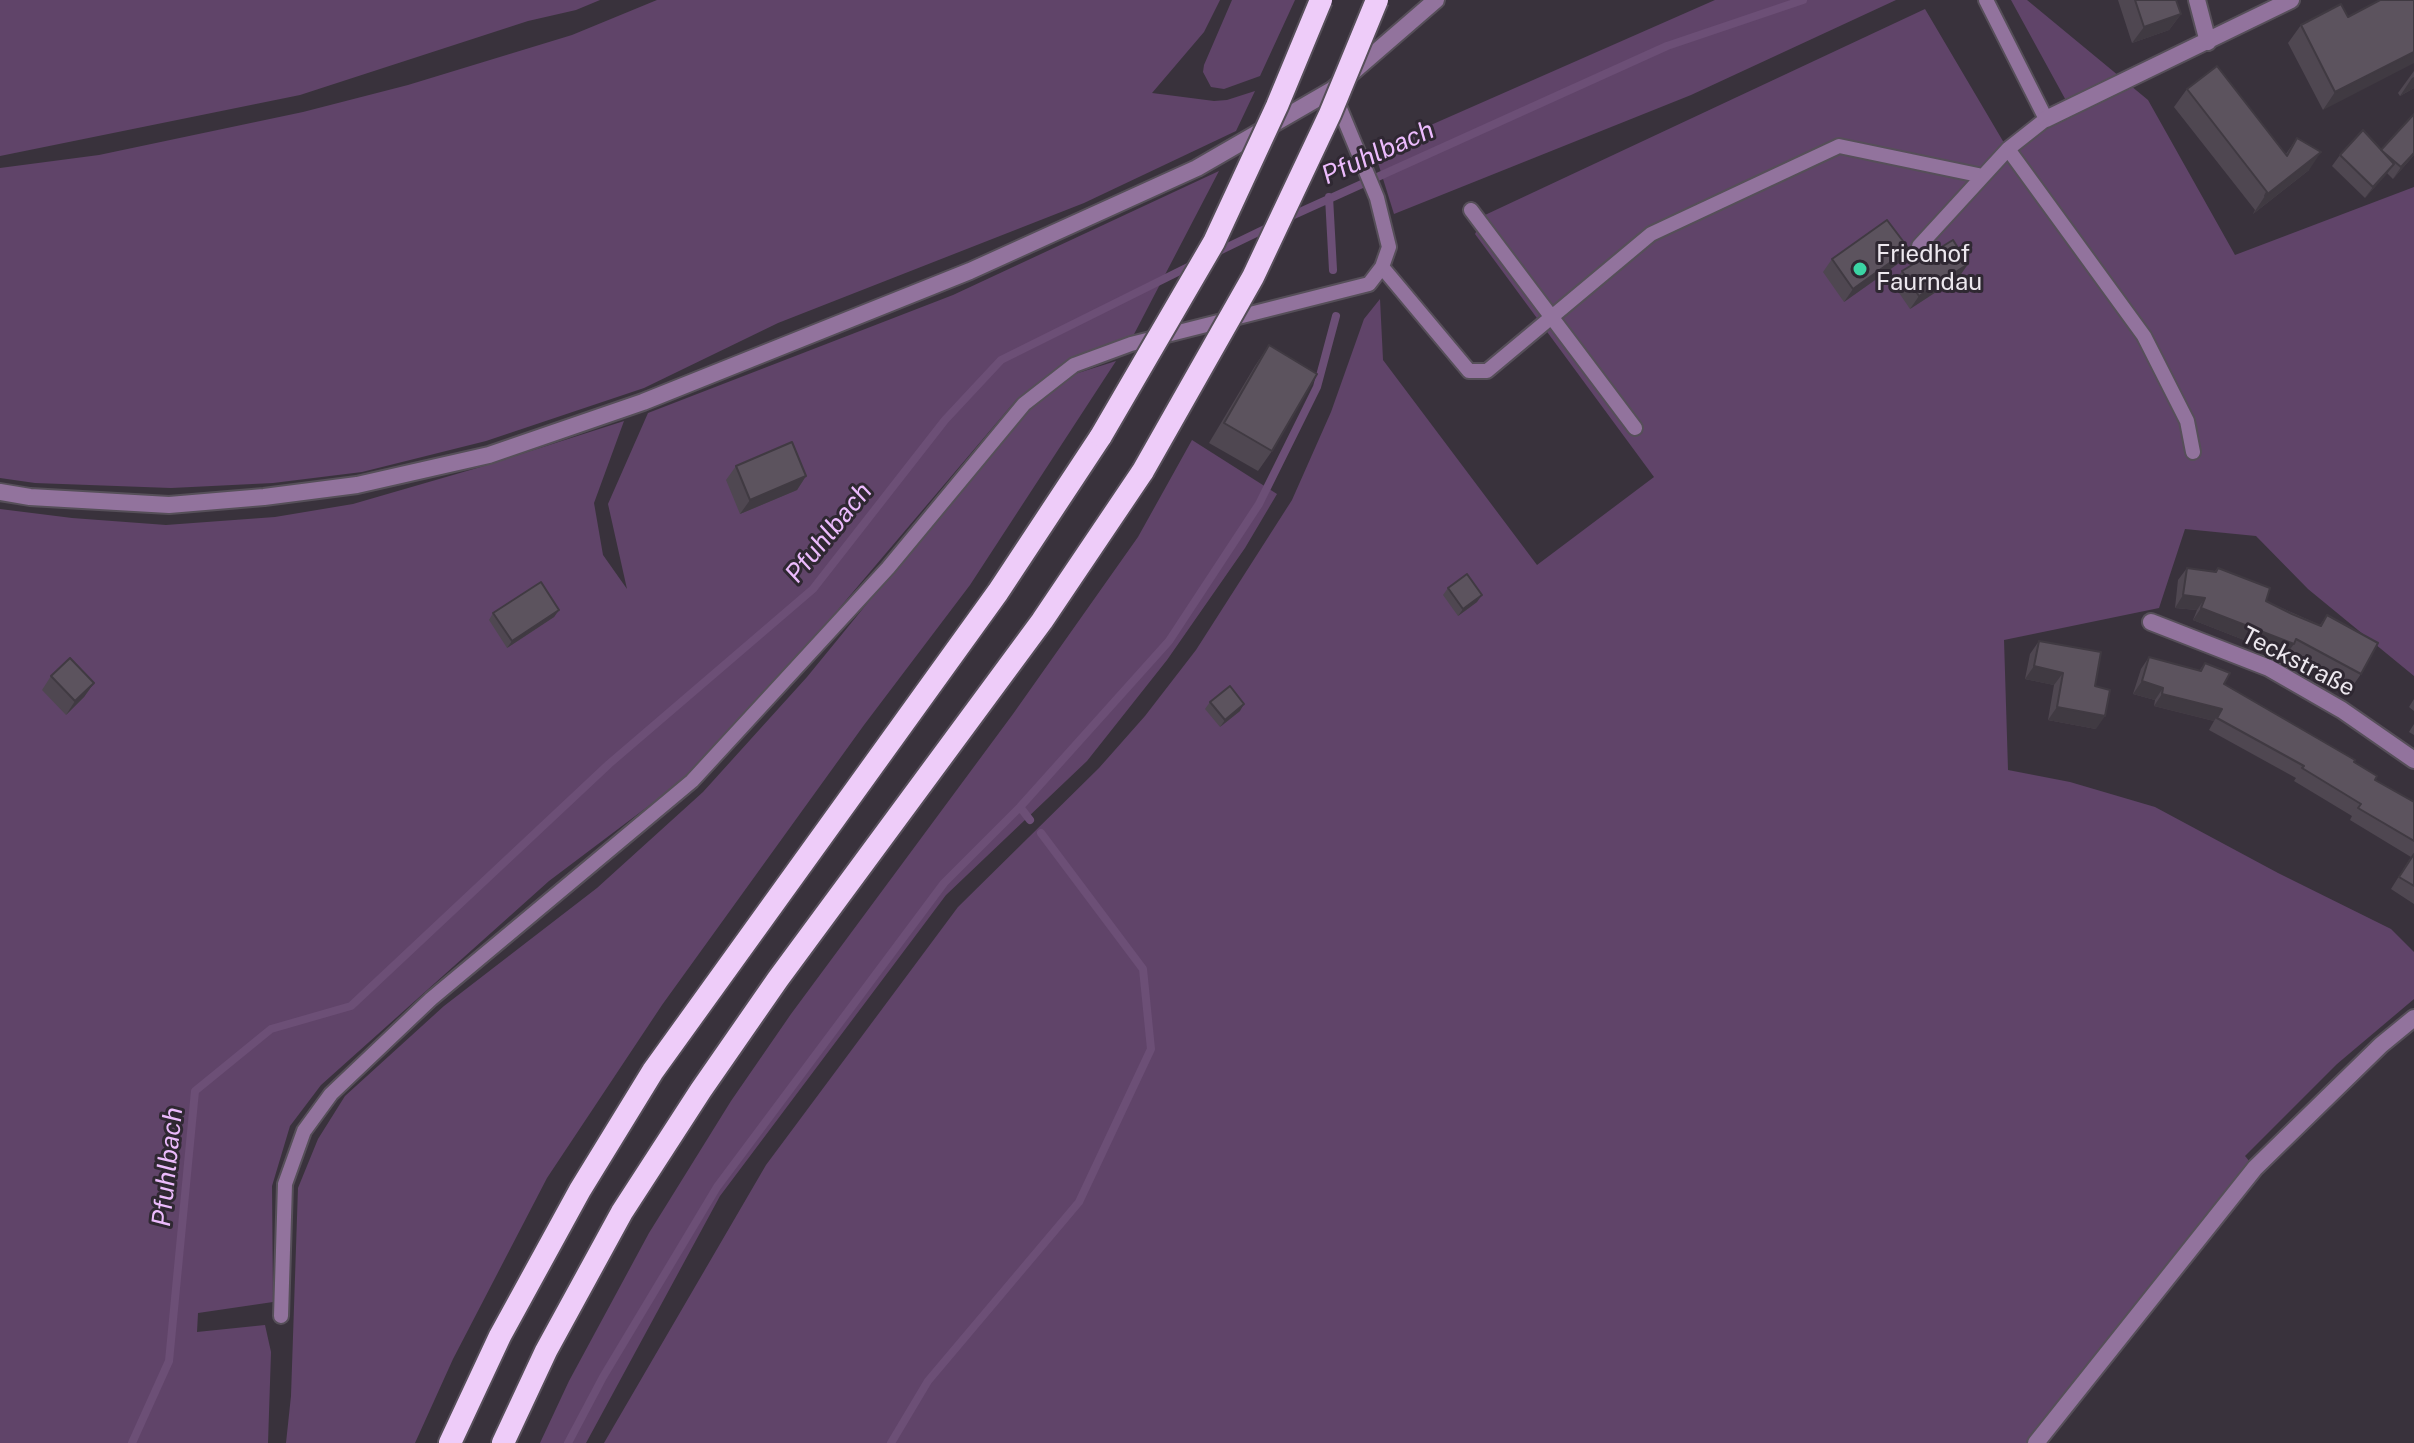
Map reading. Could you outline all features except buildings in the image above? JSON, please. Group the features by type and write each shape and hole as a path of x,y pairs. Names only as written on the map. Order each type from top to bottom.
{"highway":[{"path":"450,1443 500,1336 572,1203 653,1071 998,592 1101,436 1214,242 1277,106 1321,0"},
{"path":"503,1443 546,1351 622,1212 701,1090 778,979 1042,621 1143,471 1253,277 1330,114 1377,0"}],"street":[{"path":"0,492 30,497 185,504 357,485 489,455 643,402 970,271 1197,168 1332,90 1436,0"},
{"path":"2197,0 2208,42"},
{"path":"2046,119 2291,0"},
{"name":"Teckstraße","path":"2151,622 2269,668 2342,710 2414,760"},
{"path":"2036,1443 2255,1168 2381,1045 2414,1018"}],"lane":[{"path":"1919,246 2008,149 2046,119 1986,0"},
{"path":"281,1316 285,1184 304,1131 331,1094 431,999 692,781 888,568 1024,404 1074,365 1131,344 1369,284 1382,267 1389,247 1377,198 1332,90"},
{"path":"1382,267 1469,371 1487,371 1651,234 1839,146 1983,176"},
{"path":"2008,149 2144,336 2187,421 2193,452"},
{"path":"1471,210 1635,428"}],"shaded area":[{"path":"0,0 600,0 300,95 0,156"},
{"path":"657,0 1220,0 1204,32 1152,93 1214,101 1255,91 1236,131 1084,203 778,323 644,388 486,441 362,472 273,483 171,488 35,483 0,478 0,168 99,155 303,112 408,85 572,35"},
{"path":"1232,0 1295,0 1260,76 1224,89 1211,87 1203,72 1204,65"},
{"path":"1715,0 1896,0 1691,95 1394,214 1374,150"},
{"path":"2011,0 2027,0 2148,100 2235,255 2414,187 2414,676 2308,589 2256,536 2185,529 2159,608 2004,640 2008,770 2070,782 2155,807 2391,929 2414,952 2414,999 2337,1064 2245,1156 2255,1168 2036,1443 604,1443 766,1165 958,907 1099,768 1145,716 1196,650 1292,500 1331,412 1364,319 1380,299 1383,360 1537,565 1654,477 1475,234 1485,215 1925,9 2007,148 2069,106"},
{"path":"1219,171 1132,338 1075,358 1016,400 791,665 687,777 549,881 321,1085 290,1126 272,1186 273,1302 198,1313 197,1332 265,1325 271,1352 268,1443 0,1443 0,509 166,525 275,517 353,504 624,421 594,503 603,555 627,589 608,504 648,413 953,295"},
{"path":"1116,361 970,585 864,725 662,1005 547,1178 453,1359 415,1443 286,1443 291,1396 298,1188 318,1139 345,1096 444,1006 597,888 703,792 807,677 1027,408 1075,374"},
{"path":"1192,440 1277,494 1245,548 1167,660 1087,761 946,895 720,1196 586,1443 540,1443 569,1381 649,1233 731,1101 1138,537"}],"waterway":[{"name":"Pfuhlbach","path":"1289,217 1667,46 1803,0"},
{"path":"1329,197 1333,270"},
{"name":"Pfuhlbach","path":"1213,254 1273,225"},
{"name":"Pfuhlbach","path":"132,1443 169,1361 195,1091 271,1029 351,1006 609,764 813,589 945,420 1001,360 1194,264"},
{"path":"568,1443 603,1377 717,1187 944,883 1020,807 1169,641 1259,504 1317,387 1336,316"},
{"path":"1020,807 1030,820"},
{"path":"891,1443 928,1381 1079,1202 1151,1049 1143,969 1041,833"}],"place":[{"name":"Friedhof Faurndau","path":"1860,269"}]}
